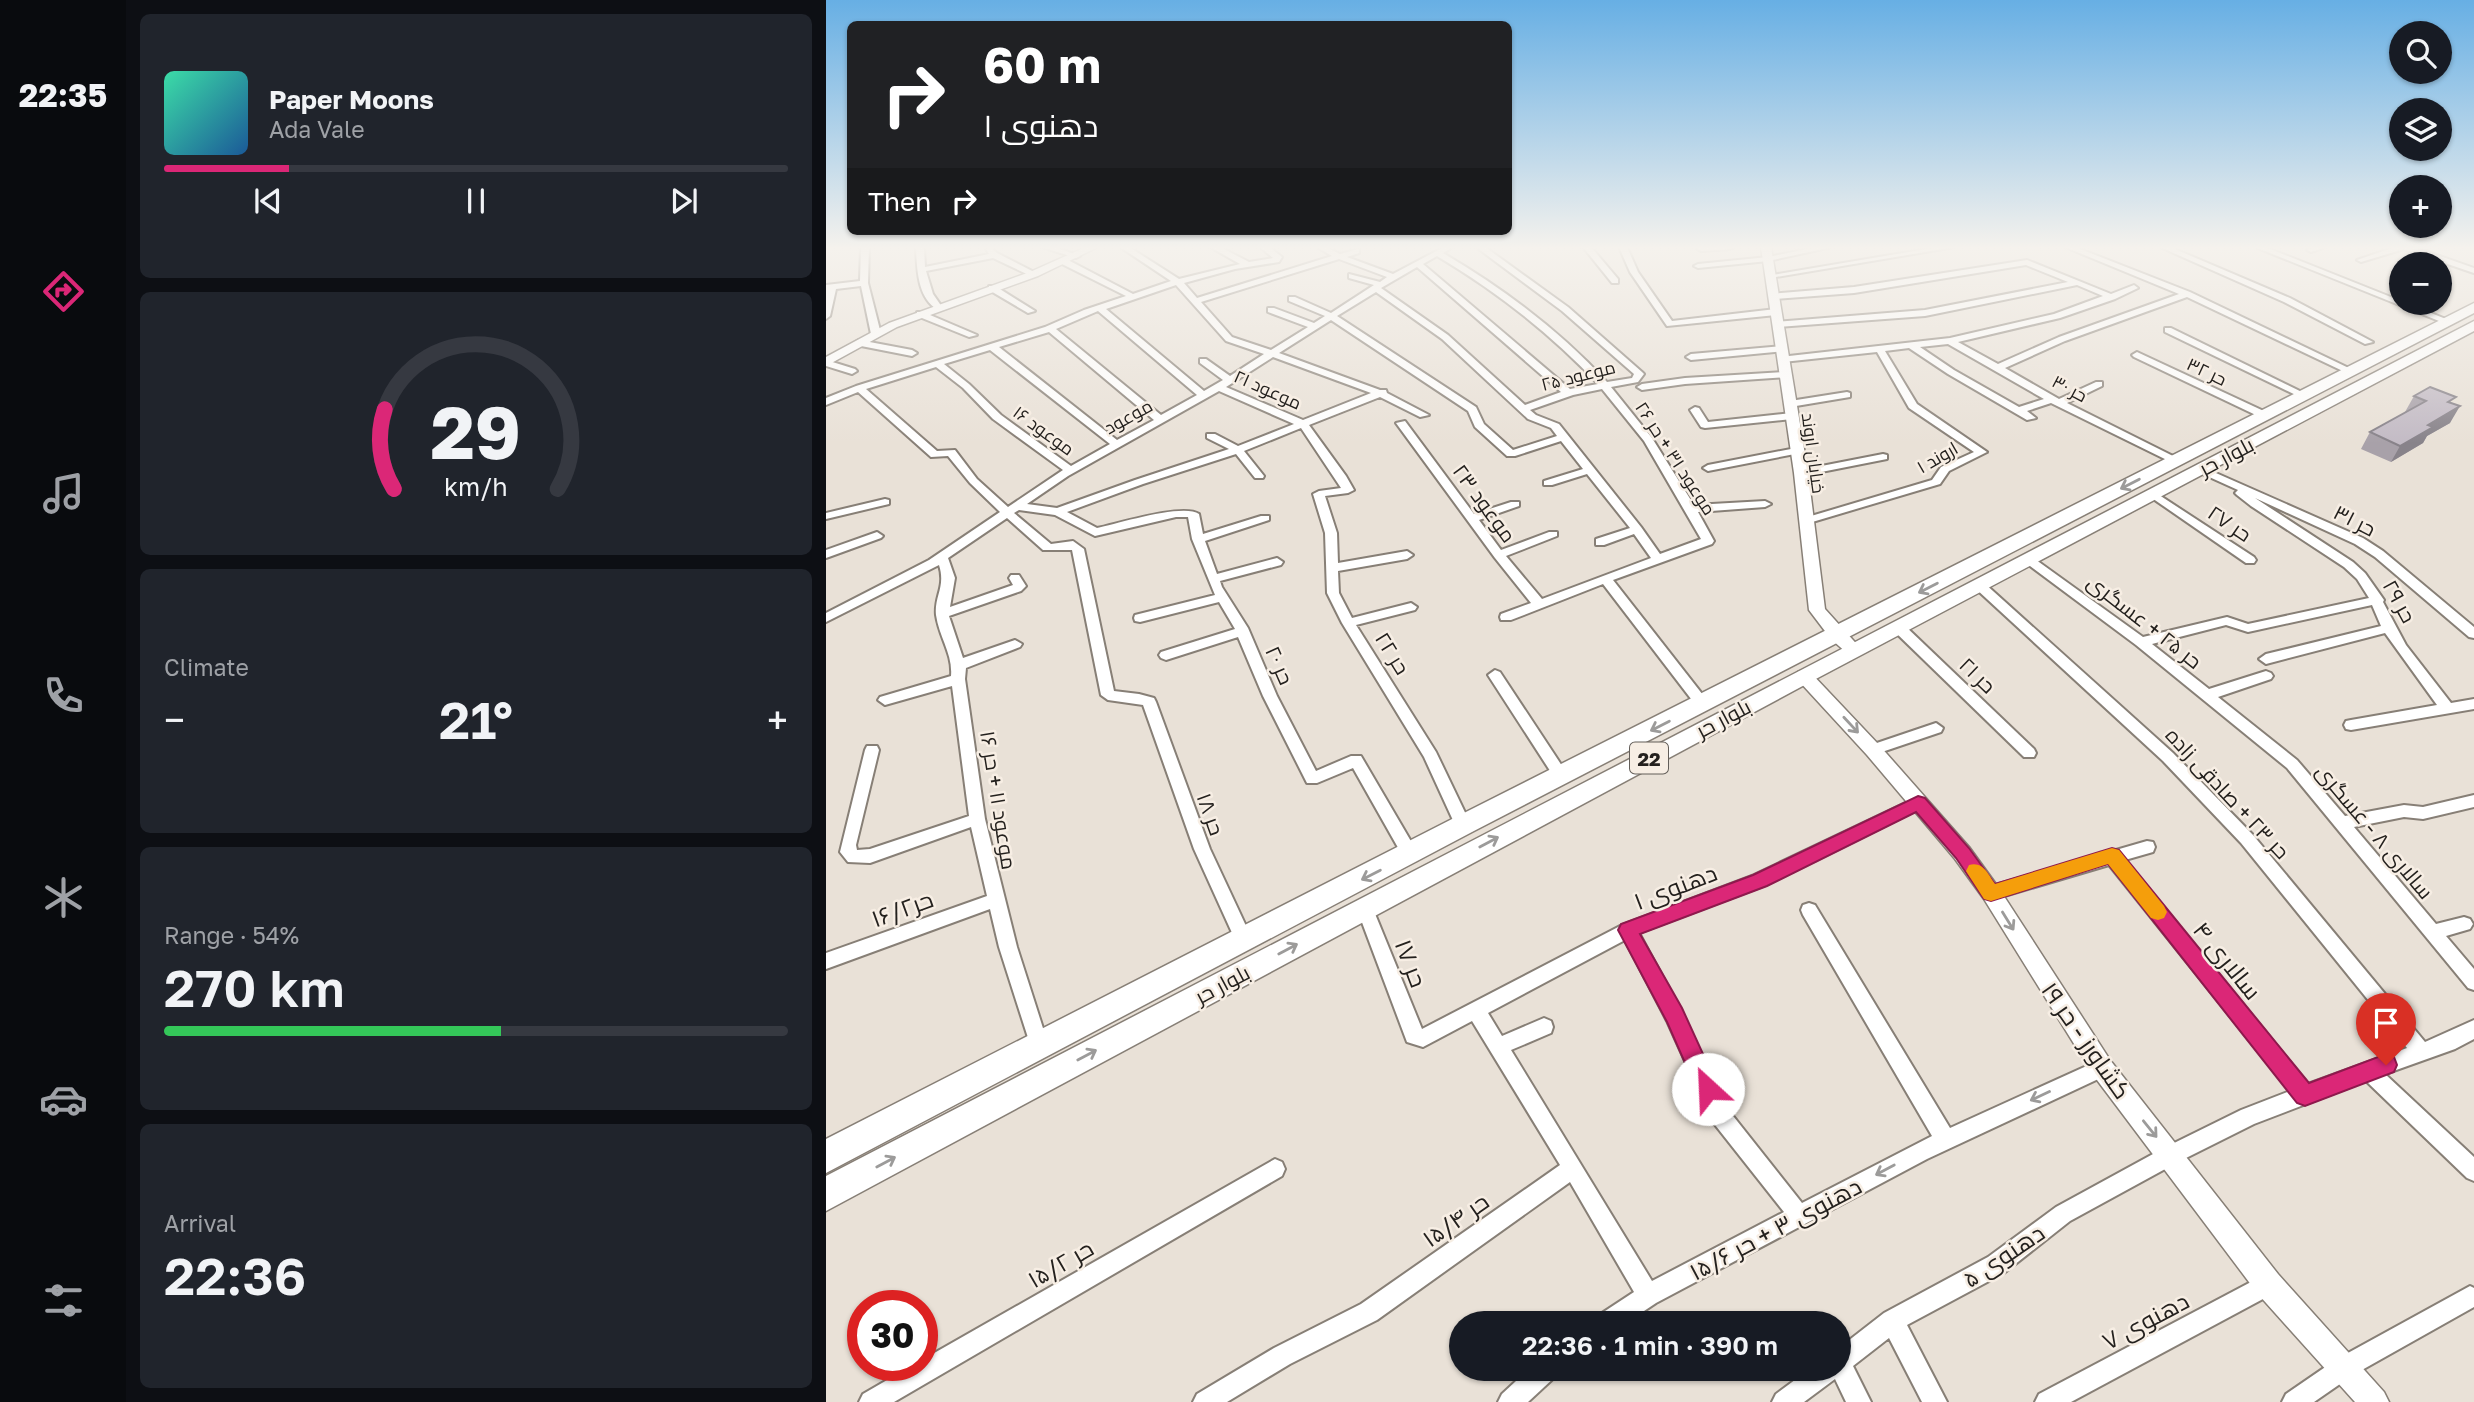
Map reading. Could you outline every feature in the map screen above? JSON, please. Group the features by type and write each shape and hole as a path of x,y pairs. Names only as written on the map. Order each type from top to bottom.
{"main road":[{"name":"بلوار حر","path":"826,1157 1411,855 1463,825 1703,704 1845,642 2175,461 2464,312"},
{"name":"بلوار حر","path":"826,1194 1804,676 1845,642 1898,627 2474,325"}],"street":[{"path":"871,312 876,334"},
{"path":"826,363 876,334 924,312"},
{"path":"826,402 859,388 1050,328 1090,312"},
{"path":"1106,312 1203,395"},
{"path":"1206,312 1229,339 1240,345 1270,352 1383,392 1423,415"},
{"path":"1278,312 1315,326"},
{"path":"1323,312 1472,409 1479,425 1511,454 1563,437"},
{"name":"موعود","path":"826,618 942,557 1070,470 1219,387 1270,352 1337,312"},
{"path":"1411,312 1449,342 1523,409"},
{"path":"1475,312 1568,393"},
{"name":"موعود ۳۱ + حر ۲۶","path":"1506,617 1708,541 1639,427 1604,384 1523,312"},
{"name":"موعود ۲۵","path":"1569,312 1639,374 1635,380 1568,393 1523,409 1532,417 1555,426 1637,528 1658,560"},
{"path":"1662,312 1670,324 1928,312"},
{"name":"خیابان اروند","path":"1776,312 1801,473 1817,610 1845,642"},
{"path":"1691,357 1912,346 1950,341 2067,312"},
{"path":"1996,369 2062,339 2135,312"},
{"path":"2225,312 2350,371"},
{"path":"2311,312 2368,342"},
{"path":"2425,312 2447,321"},
{"path":"920,314 972,335"},
{"path":"1050,328 1159,419"},
{"path":"2168,330 2303,395"},
{"name":"حر ۳۰","path":"1950,341 1996,369 2175,461"},
{"path":"859,343 912,352"},
{"path":"991,346 1115,443"},
{"path":"1912,346 2031,418"},
{"name":"اروند ۱","path":"1805,521 1936,482 1945,468 1982,452 1913,406 1878,348"},
{"name":"حر ۳۲","path":"2137,355 2264,415"},
{"path":"1203,361 1229,380"},
{"path":"826,363 852,371"},
{"name":"موعود ۱۶","path":"938,364 966,386 997,417 1070,470"},
{"path":"1642,387 1685,381 1786,375"},
{"path":"2018,411 2056,401 2099,384"},
{"name":"موعود ۲۱","path":"1219,387 1303,424"},
{"path":"859,388 935,455 951,452 963,471 1010,509 1058,512 1237,449 1383,392"},
{"path":"1695,411 1705,425 1791,410 1847,395"},
{"name":"موعود ۲۳","path":"1401,423 1499,555 1539,604"},
{"name":"حر ۲۲","path":"1303,424 1341,476 1348,490 1319,494 1331,533 1333,593 1348,623 1431,757 1463,825"},
{"path":"1211,436 1237,449 1259,476"},
{"path":"1708,468 1796,451"},
{"path":"1801,473 1883,457"},
{"name":"حر ۳۱","path":"2200,469 2359,541 2379,554 2474,634"},
{"path":"1548,484 1590,470"},
{"name":"حر ۲۹","path":"2232,485 2259,508 2338,558 2361,576 2378,600 2389,628 2446,707"},
{"name":"حر ۲۷","path":"2153,494 2250,560"},
{"path":"826,516 885,502"},
{"path":"1474,518 1515,504"},
{"path":"1690,509 1765,504"},
{"name":"حر ۱۸","path":"1010,509 1049,548 1073,545 1078,549 1108,695 1146,699 1202,849 1244,941"},
{"name":"حر ۲۰","path":"1058,512 1095,532 1189,513 1195,516 1198,539 1213,579 1242,631 1270,696 1312,779 1356,760 1411,855"},
{"path":"1198,539 1265,519"},
{"path":"1600,542 1637,528"},
{"path":"1499,555 1553,534"},
{"path":"826,554 877,536"},
{"path":"1332,568 1407,555"},
{"name":"موعود ۱۱ + حر ۱۶","path":"942,557 949,578 942,614 958,672 977,819 995,900 1040,1047"},
{"name":"حر ۲۵ + عسگری","path":"2028,560 2141,642 2234,719"},
{"path":"1213,579 1277,562"},
{"path":"942,614 1017,588 1020,586 1015,578"},
{"path":"1605,579 1703,704"},
{"name":"حر ۲۳ + صادقی زاده","path":"1979,585 2168,757 2247,839 2422,1052"},
{"path":"1140,618 1222,597"},
{"path":"2141,642 2227,621 2248,628 2378,600"},
{"path":"1348,623 1411,607"},
{"name":"حر ۲۱","path":"1898,627 2029,753"},
{"path":"2266,659 2389,628"},
{"path":"1166,655 1242,631"},
{"path":"885,700 958,672 1015,644"},
{"path":"1496,675 1561,776"},
{"name":"کشاورز - حر ۱۹","path":"1804,676 1873,750 1962,853 1991,893 2102,1068 2268,1284 2374,1402"},
{"path":"2207,695 2266,676"},
{"path":"2351,724 2474,704"},
{"name":"سالاری ۸ - عسگری","path":"2234,719 2292,764 2474,982"},
{"path":"1873,750 1936,728"},
{"path":"872,750 848,845 848,852 854,858 870,856 977,819"},
{"path":"2340,823 2404,811 2423,813 2474,801"},
{"name":"دهنوی ۱","path":"1414,1036 1423,1038 1628,930 1760,880 1918,803"},
{"path":"1991,893 2147,847"},
{"name":"سالاری ۴","path":"2112,856 2305,1095"},
{"name":"حر۱۶/۲","path":"826,961 995,900"},
{"name":"حر ۱۷","path":"1364,909 1414,1036"},
{"path":"1809,910 1946,1140"},
{"path":"2432,932 2464,924"},
{"path":"1628,930 1674,1015 1719,1114 1799,1215"},
{"path":"1475,1009 1648,1295"},
{"path":"1497,1047 1545,1027"},
{"name":"دهنوی ۵","path":"1851,1353 1892,1321 1996,1265 2063,1214 2171,1155 2248,1117 2473,1031"},
{"name":"دهنوی ۳ + حر ۱۵/۶","path":"1625,1311 1648,1295 1946,1140 2102,1068"},
{"path":"2369,1071 2474,1171"},
{"name":"حر ۱۵/۴","path":"1205,1402 1282,1356 1369,1312 1573,1168"},
{"name":"حر ۱۵/۲","path":"871,1402 1275,1169"},
{"name":"دهنوی ۷","path":"2047,1402 2268,1284"},
{"path":"2294,1402 2345,1367 2470,1297"},
{"path":"1892,1321 1935,1402"},
{"path":"1510,1402 1533,1381"},
{"path":"1784,1402 1813,1381"},
{"path":"1848,1381 1859,1402"}],"building":[{"path":"2430,387 2456,397 2448,402 2460,406 2428,425 2433,427 2400,446 2370,432 2426,401 2414,396"}],"slow traffic":[{"path":"1975,871 1991,893 2112,856 2158,912"}],"route":[{"path":"1708,1089 1674,1015 1628,930 1760,880 1918,803 1962,853 1991,893 2112,856 2305,1095 2386,1065"}]}
